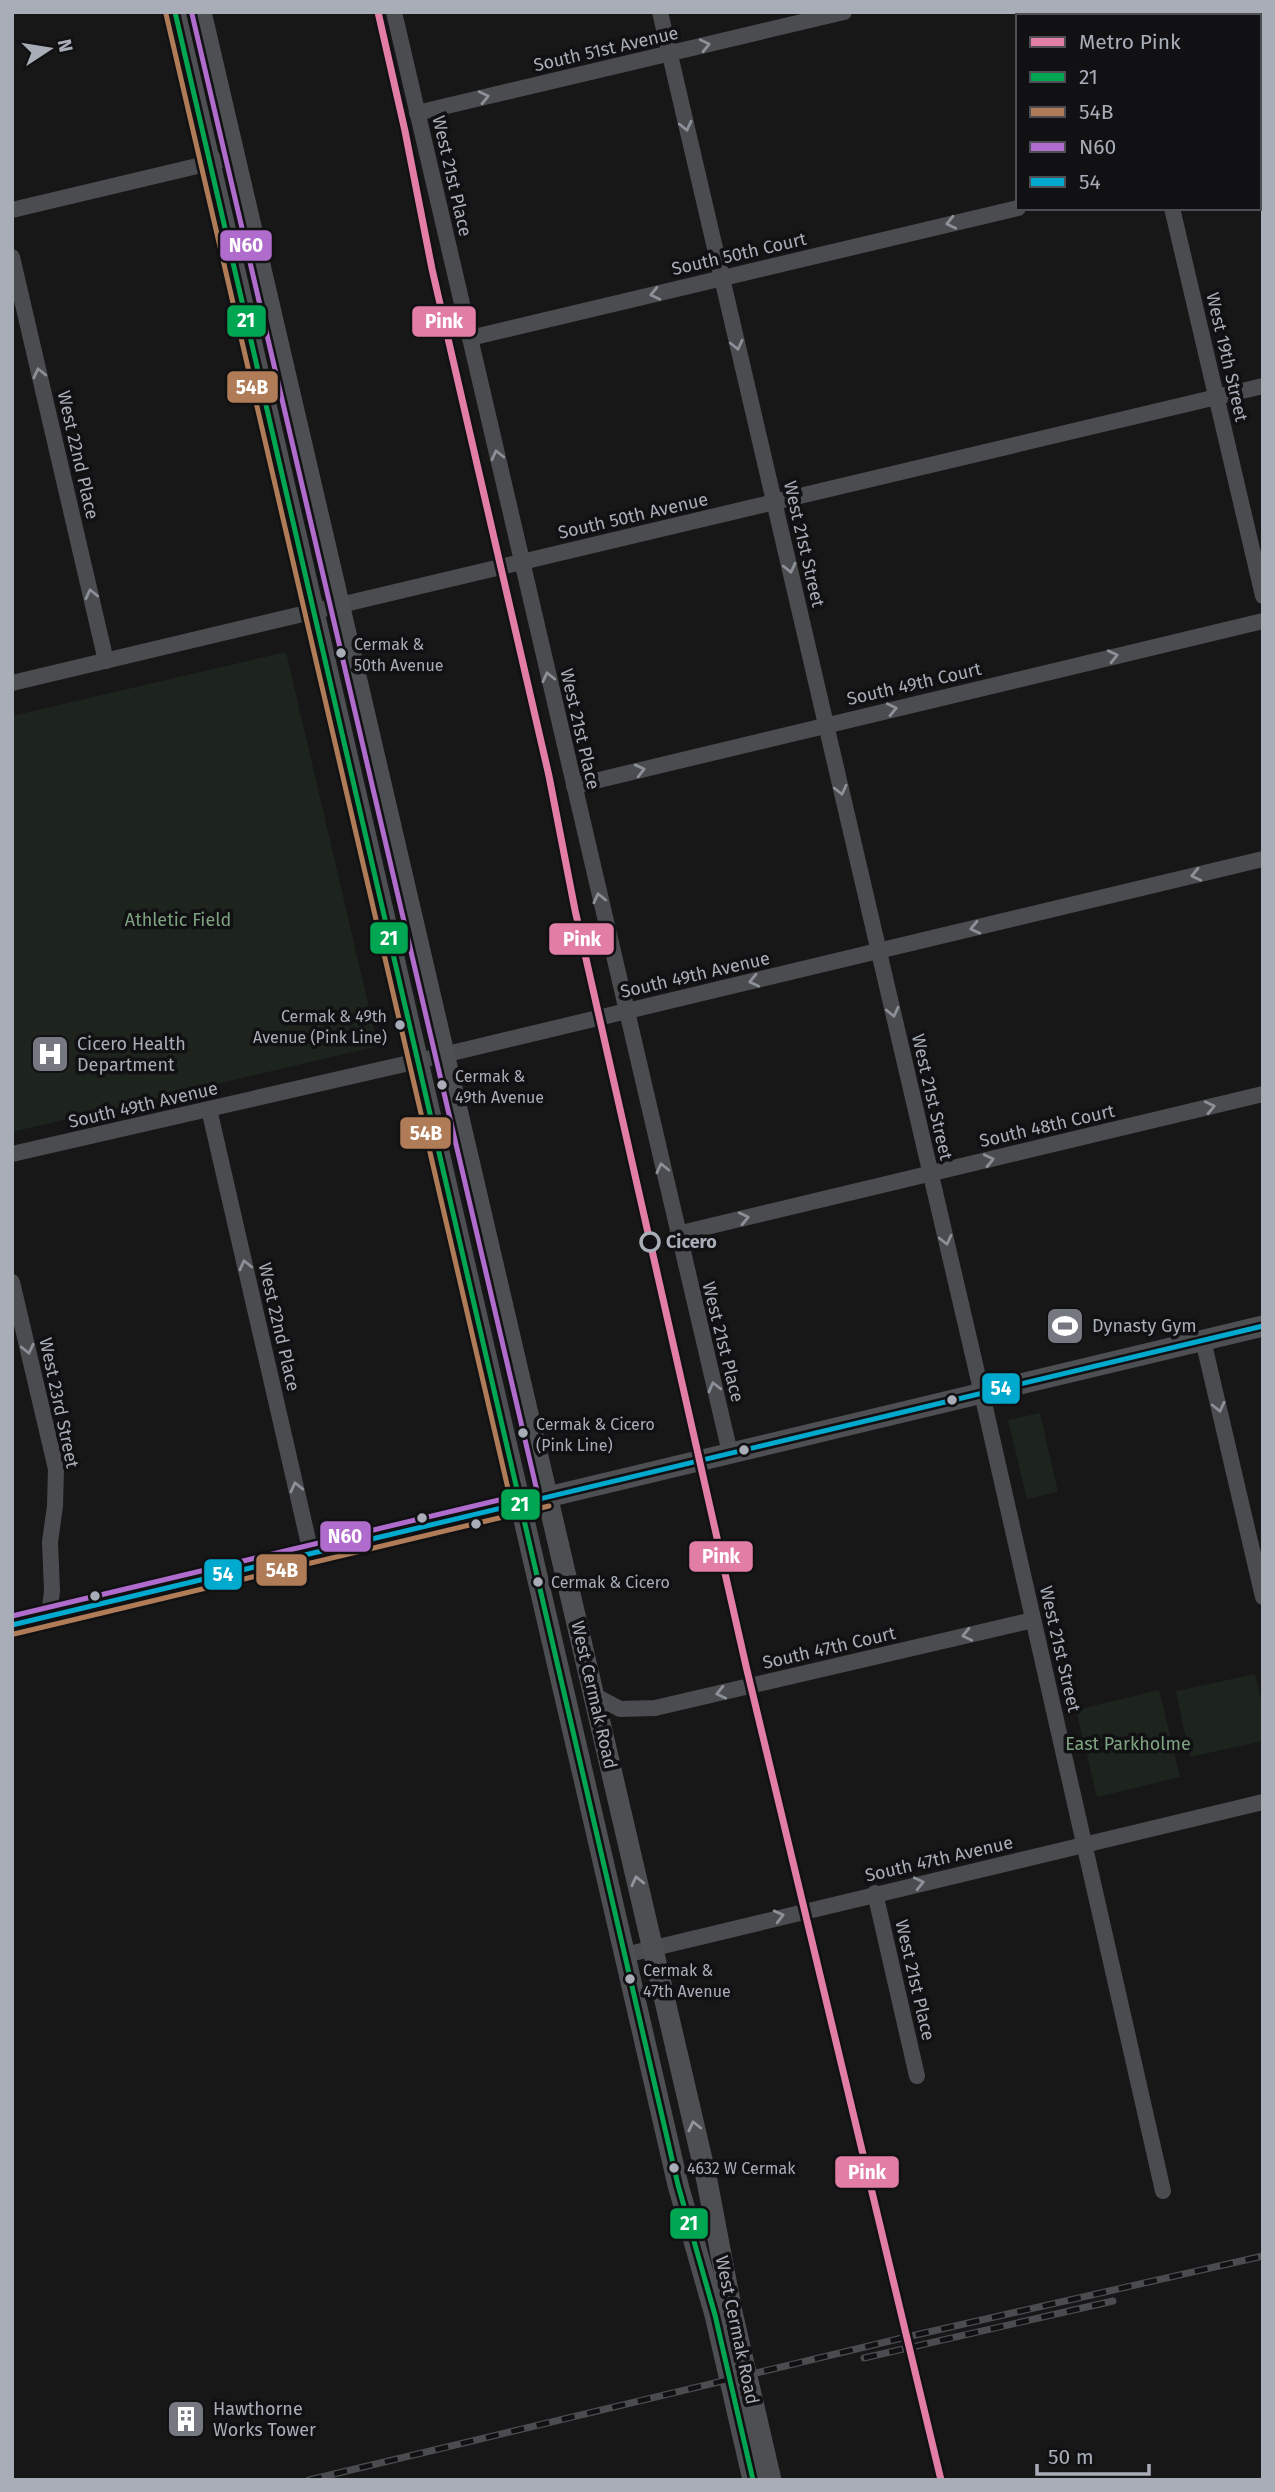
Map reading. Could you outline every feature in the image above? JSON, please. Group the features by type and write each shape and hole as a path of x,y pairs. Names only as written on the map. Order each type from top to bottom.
{"main road":[{"name":"West Cermak Road","path":"175,12 678,2185 715,2315 753,2480"},
{"name":"West Cermak Road","path":"201,12 707,2181 732,2312 771,2480"},
{"path":"12,1625 1263,1326"}],"street":[{"name":"West 21st Place","path":"394,12 730,1453"},
{"name":"West 21st Street","path":"660,12 982,1394 1163,2191"},
{"name":"South 51st Avenue","path":"418,113 844,12"},
{"path":"12,210 235,157"},
{"name":"South 50th Court","path":"470,338 1016,208"},
{"name":"West 19th Street","path":"1172,210 1263,596"},
{"name":"West 22nd Place","path":"12,257 106,661"},
{"name":"South 50th Avenue","path":"12,683 1263,386"},
{"name":"South 49th Court","path":"573,786 1263,621"},
{"name":"South 49th Avenue","path":"12,1154 418,1061 1263,859"},
{"name":"South 48th Court","path":"677,1234 1263,1094"},
{"name":"West 22nd Place","path":"209,1109 311,1553"},
{"name":"West 23rd Street","path":"12,1282 56,1469 50,1542 52,1591 49,1616"},
{"path":"1203,1340 1263,1597"},
{"name":"South 47th Court","path":"594,1695 620,1709 655,1708 1033,1620"},
{"name":"South 47th Avenue","path":"625,1955 1263,1802"},
{"name":"West 21st Place","path":"875,1894 917,2076"}],"green space":[{"name":"Athletic Field","path":"286,652 378,1046 12,1132 12,716"},
{"path":"1040,1413 1058,1492 1027,1499 1008,1420"},
{"name":"East Parkholme","path":"1255,1674 1263,1709 1263,1741 1190,1757 1176,1691"},
{"name":"East Parkholme","path":"1159,1690 1180,1777 1097,1797 1076,1710"}],"railway":[{"path":"309,2480 898,2339 1263,2256"},
{"path":"864,2358 1113,2301"}],"metro line":[{"name":"Pink","path":"378,12 432,269 549,776 575,910 746,1666 941,2480"}],"transit line":[{"name":"21","path":"175,12 678,2185 715,2315 753,2480"},
{"name":"54B","path":"166,14 512,1506"},
{"name":"N60","path":"12,1616 537,1491 192,14"},
{"name":"54","path":"12,1625 1263,1326"},
{"name":"54B","path":"14,1634 549,1506"}],"place":[{"name":"Cermak & 50th Avenue","path":"341,653"},
{"name":"Cermak & 49th Avenue (Pink Line)","path":"400,1025"},
{"name":"Cicero Health Department","path":"50,1054"},
{"name":"Cermak & 49th Avenue","path":"442,1085"},
{"name":"Cicero","path":"650,1242"},
{"name":"Dynasty Gym","path":"1065,1326"},
{"name":"Cermak & Cicero (Pink Line)","path":"523,1433"},
{"name":"Cermak & Cicero","path":"538,1582"},
{"name":"Cermak & 47th Avenue","path":"630,1979"},
{"name":"4632 W Cermak","path":"674,2168"},
{"name":"Hawthorne Works Tower","path":"186,2419"}]}
